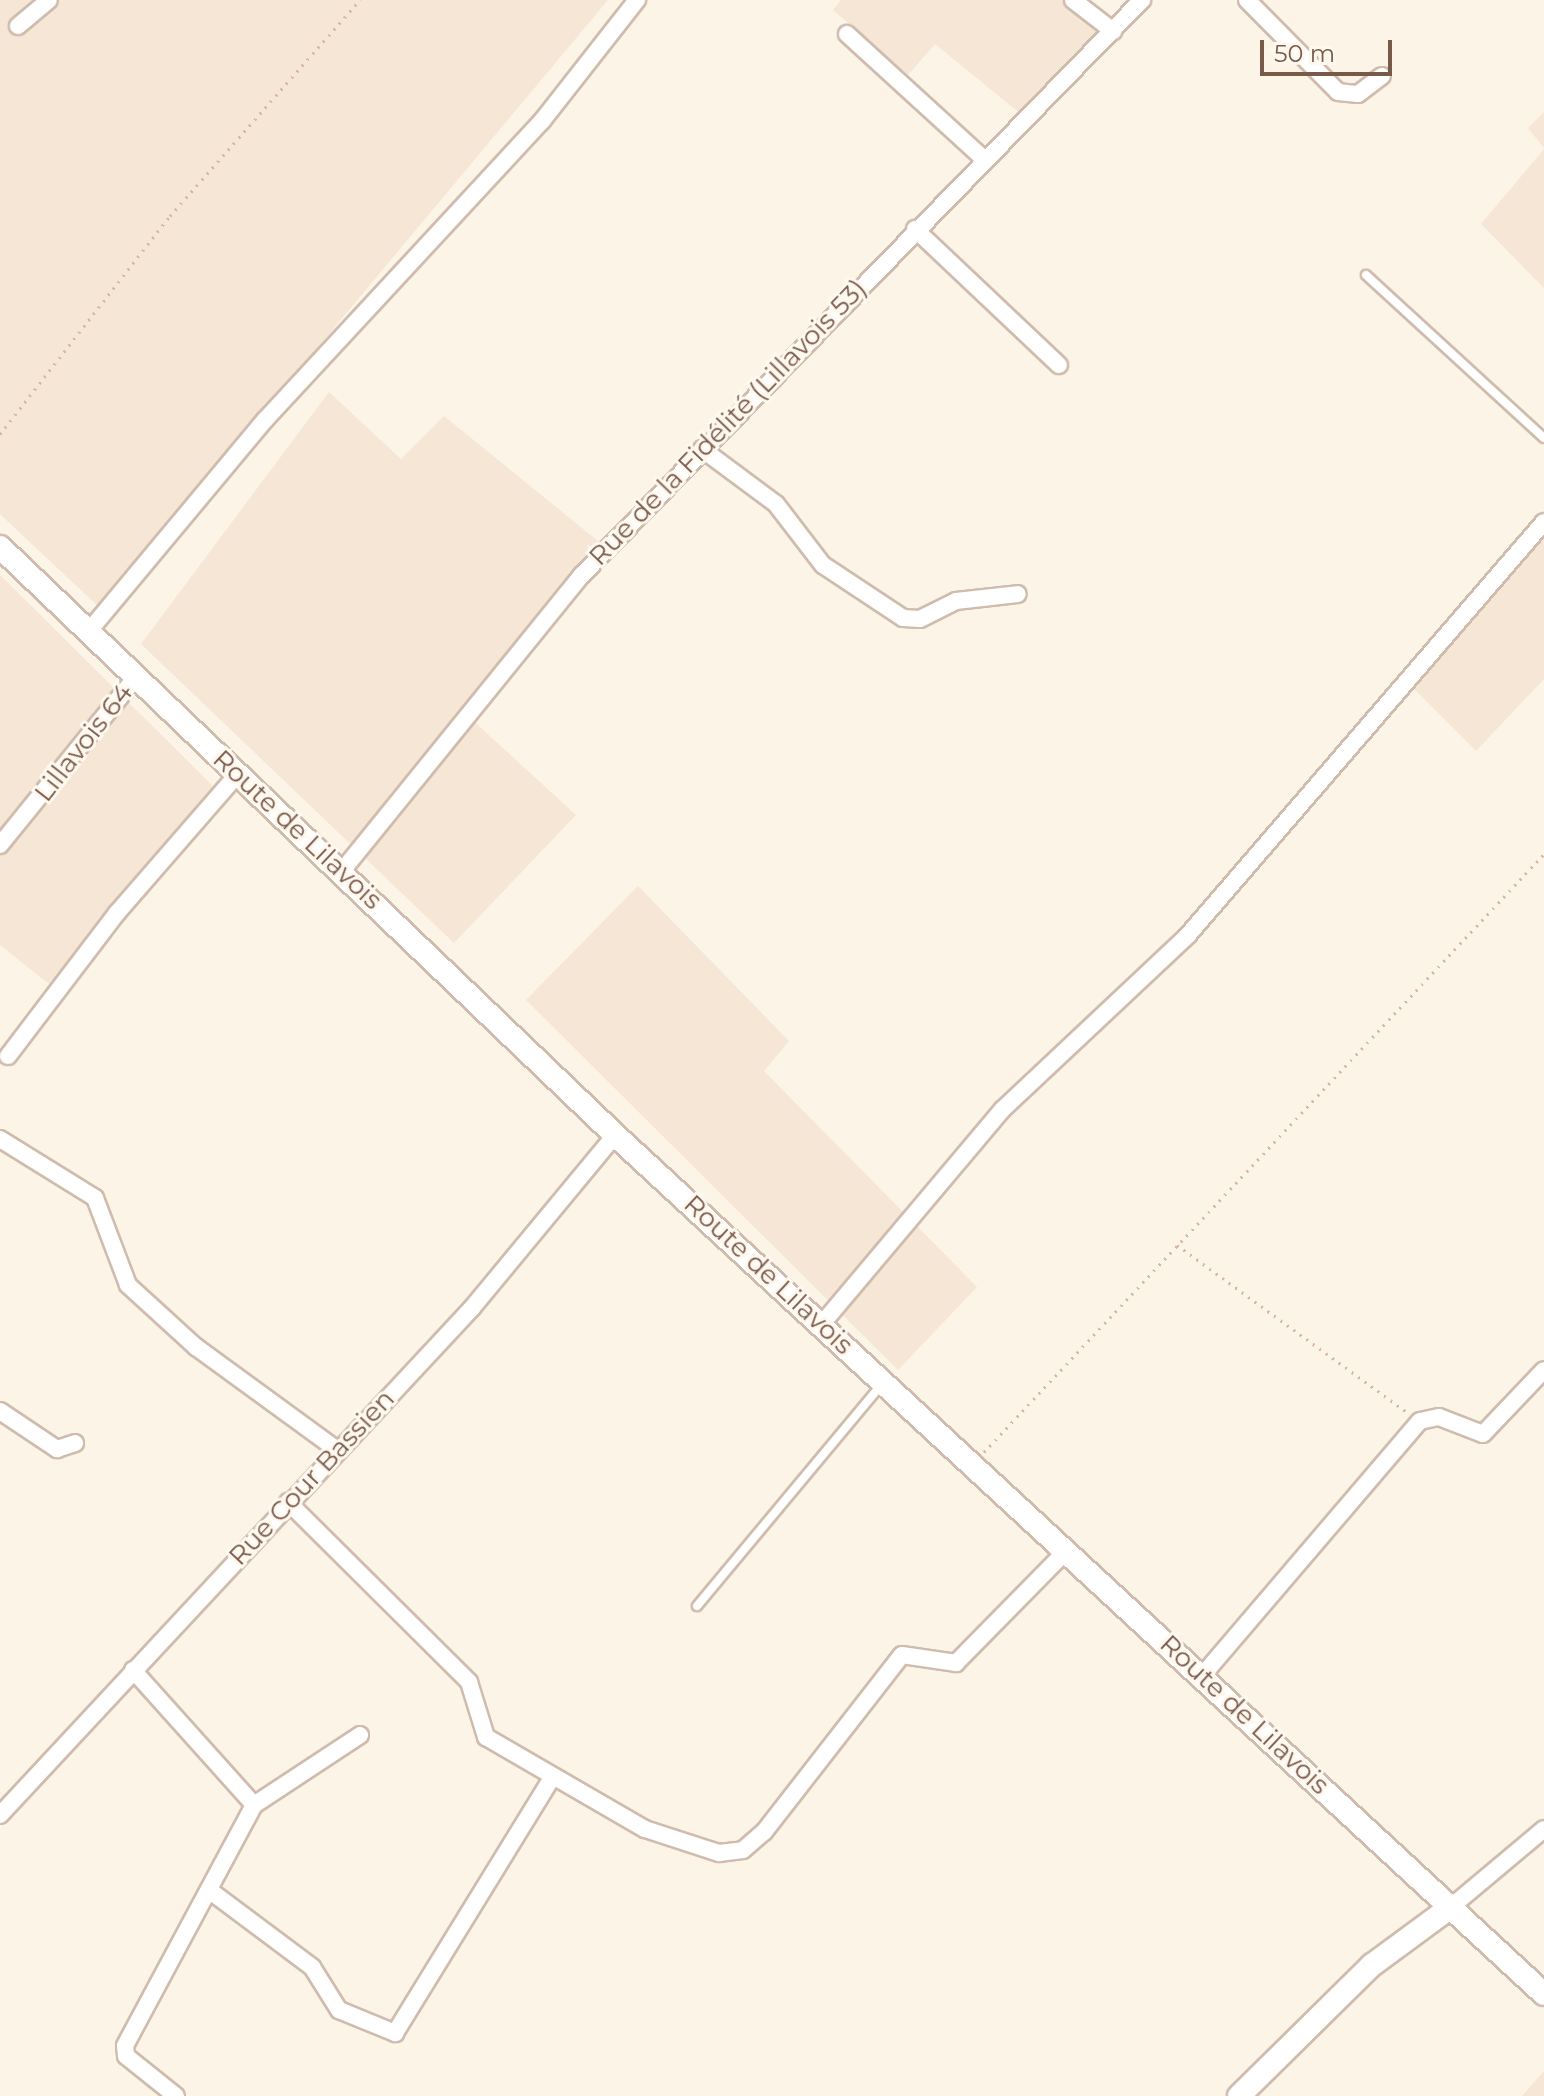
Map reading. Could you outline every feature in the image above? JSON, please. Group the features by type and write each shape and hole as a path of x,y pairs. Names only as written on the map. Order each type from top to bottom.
{"main road":[{"name":"Route de Lilavois","path":"0,547 615,1135 1544,1994"},
{"path":"1239,2096 1372,1965 1451,1907"}],"street":[{"path":"18,26 49,0"},
{"path":"89,631 265,420 542,121 637,0"},
{"path":"1073,0 1113,31"},
{"name":"Rue de la Fidélité (Lillavois 53)","path":"342,871 541,623 702,449 1142,0"},
{"path":"1247,0 1338,92 1358,94 1382,76"},
{"path":"847,34 984,159"},
{"path":"915,229 1059,365"},
{"path":"702,449 776,504 823,565 903,618 920,619 956,601 1018,594"},
{"path":"821,1325 1003,1109 1188,935 1544,522"},
{"name":"Lillavois 64","path":"0,845 137,676"},
{"path":"8,1056 117,913 238,774"},
{"name":"Rue Cour Bassien","path":"0,1815 336,1449 472,1308 615,1135"},
{"path":"0,1139 95,1198 128,1285 196,1347 336,1449"},
{"path":"1202,1676 1420,1421 1439,1417 1483,1434 1544,1370"},
{"path":"0,1411 57,1449 75,1443"},
{"path":"288,1502 469,1682 486,1737 551,1779 691,1849 743,1850 902,1655 956,1663 1067,1550"},
{"path":"133,1670 254,1805"},
{"path":"176,2096 126,2056 125,2046 254,1805 360,1735"},
{"path":"209,1890 312,1967 339,2010 395,2033 551,1779"},
{"path":"1451,1907 1544,1829"}],"lane":[{"path":"1366,275 1544,438"},
{"path":"697,1606 884,1382"}],"path":[{"path":"0,434 170,216 360,0"},
{"path":"974,1464 1544,854"},
{"path":"1176,1245 1420,1421"}],"shaded area":[{"path":"0,0 608,0 100,608 0,514"},
{"path":"841,0 1082,0 1114,23 1028,120 935,44 908,75 833,10"},
{"path":"1544,112 1544,148 1528,128"},
{"path":"1544,149 1544,288 1481,224"},
{"path":"329,392 401,459 444,416 614,554 468,716 576,815 454,943 141,644"},
{"path":"1544,526 1544,679 1476,751 1408,683"},
{"path":"0,575 220,793 59,992 0,945"},
{"path":"638,886 789,1041 764,1071 977,1287 898,1370 526,1000"},
{"path":"1544,2071 1544,2096 1522,2096"}]}
